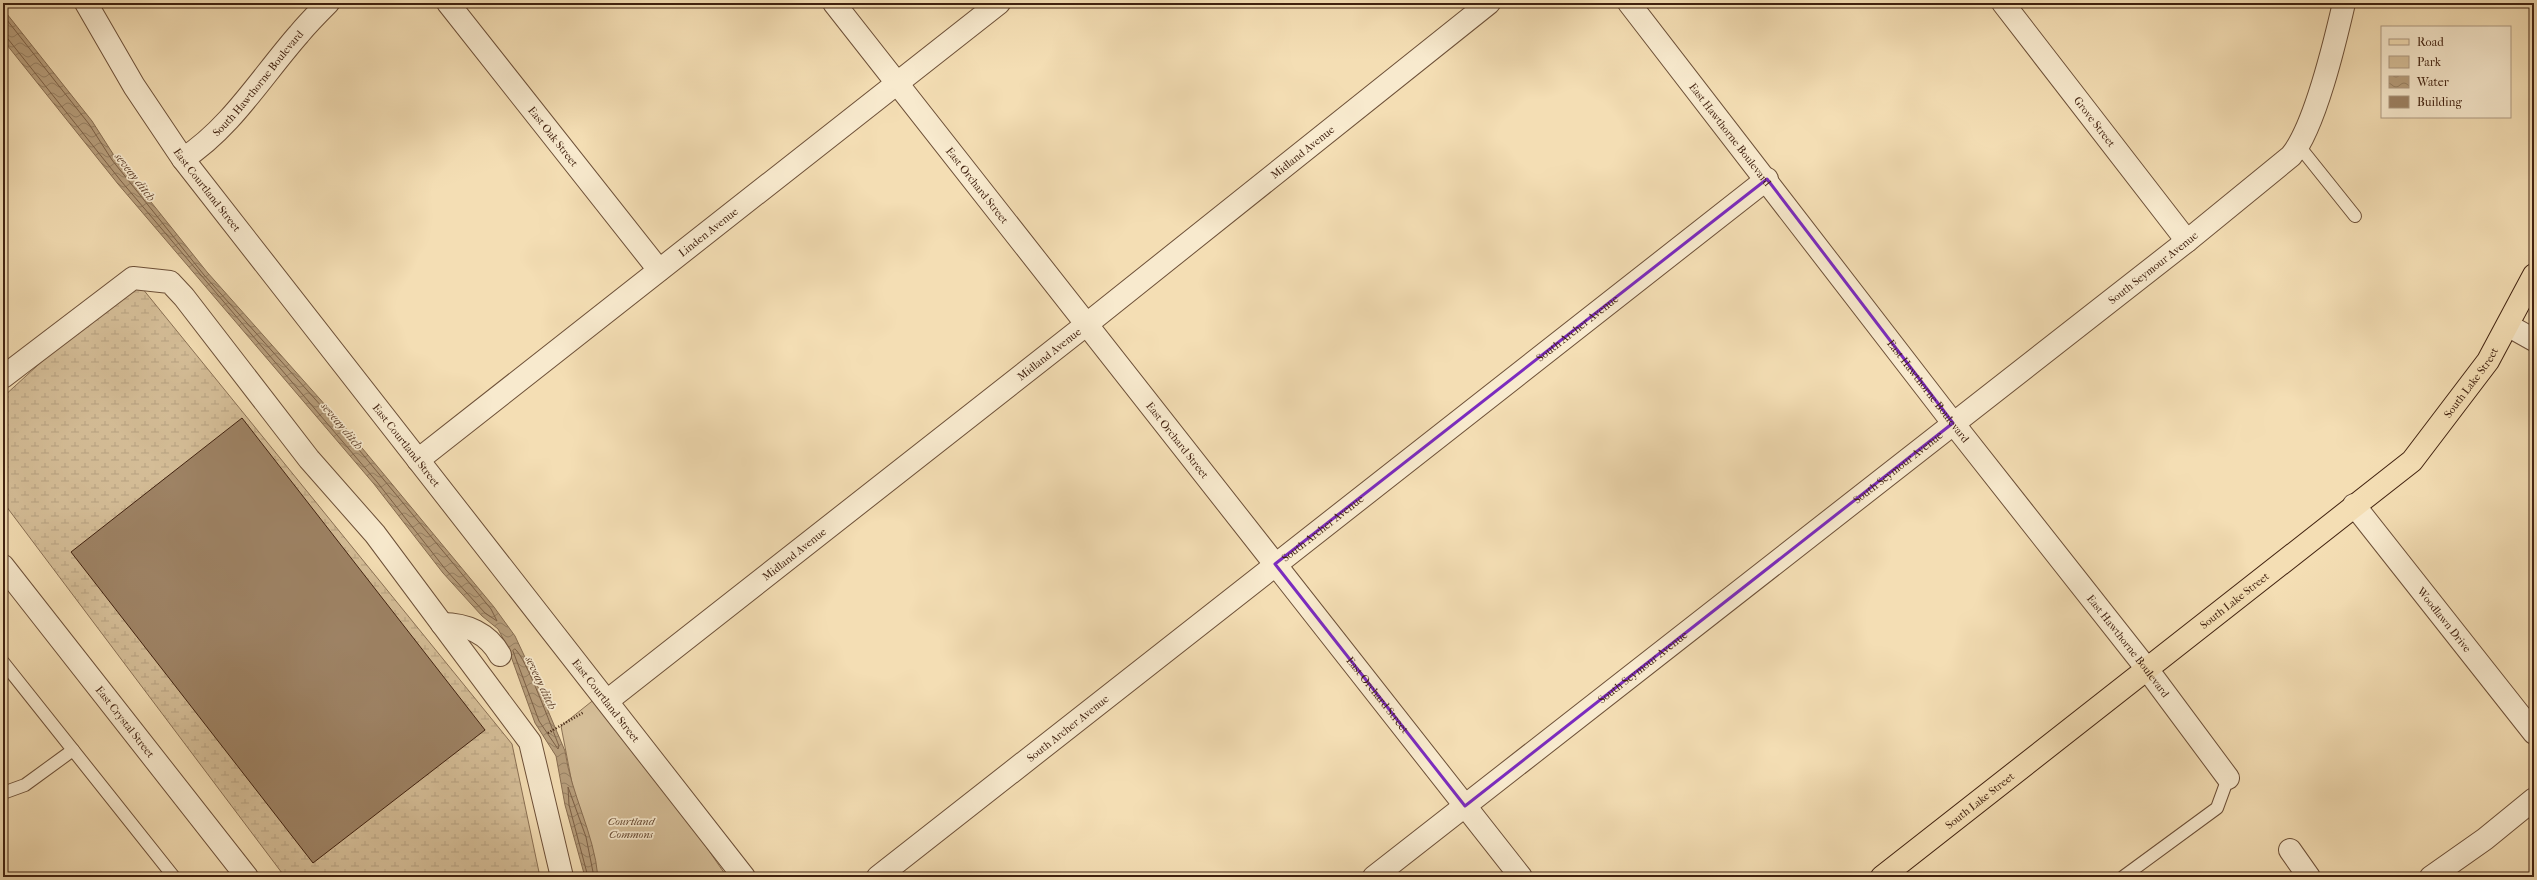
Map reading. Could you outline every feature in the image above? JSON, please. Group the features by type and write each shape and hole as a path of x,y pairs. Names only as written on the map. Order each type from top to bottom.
{"main road":[{"name":"South Lake Street","path":"1882,877 2412,461 2488,361 2534,276"}],"street":[{"name":"East Courtland Street","path":"86,3 134,86 183,159 744,877"},
{"name":"South Hawthorne Boulevard","path":"183,159 209,139 259,85 298,34 328,3"},
{"name":"East Oak Street","path":"448,3 658,270"},
{"name":"East Orchard Street","path":"834,3 898,82 1521,877"},
{"name":"Linden Avenue","path":"418,460 999,3"},
{"name":"Midland Avenue","path":"607,701 1087,324 1489,3"},
{"name":"East Hawthorne Boulevard","path":"1629,3 1767,179 1953,423 2147,669 2228,778"},
{"name":"Grove Street","path":"2003,3 2187,241"},
{"name":"South Seymour Avenue","path":"1374,877 2187,241 2292,156 2300,146 2336,36 2344,3"},
{"name":"South Archer Avenue","path":"878,877 1767,179"},
{"path":"3,377 133,278 170,282 309,458 375,534 530,742 562,877"},
{"path":"2508,326 2534,340"},
{"name":"Woodlawn Drive","path":"2354,505 2534,733"},
{"name":"East Crystal Street","path":"3,566 247,877"},
{"path":"442,624 460,624 478,632 495,645 500,655"},
{"path":"2430,877 2485,839 2534,799"},
{"path":"2290,850 2309,877"}],"lane":[{"path":"2300,146 2354,216"},
{"path":"3,662 172,876"},
{"path":"3,793 25,784 73,750"},
{"path":"2123,877 2218,808 2228,778"}],"path":[{"path":"530,742 584,712"}],"highlighted area":[{"path":"1767,179 1953,423 1465,806 1275,564"}],"green space":[{"path":"138,283 512,744 540,877 285,877 3,502 3,397 72,334"},
{"name":"Courtland Commons","path":"601,694 727,877 590,877 561,726"}],"water":[{"name":"seveay ditch","path":"3,9 92,121 115,157 207,272 343,425 494,607 515,636 565,751 572,783 592,845 598,877 585,877 565,805 556,756 535,723 508,648 498,629 482,616 443,573 374,484 118,184 3,40"}],"building":[{"path":"242,418 485,730 313,863 71,552"}]}
